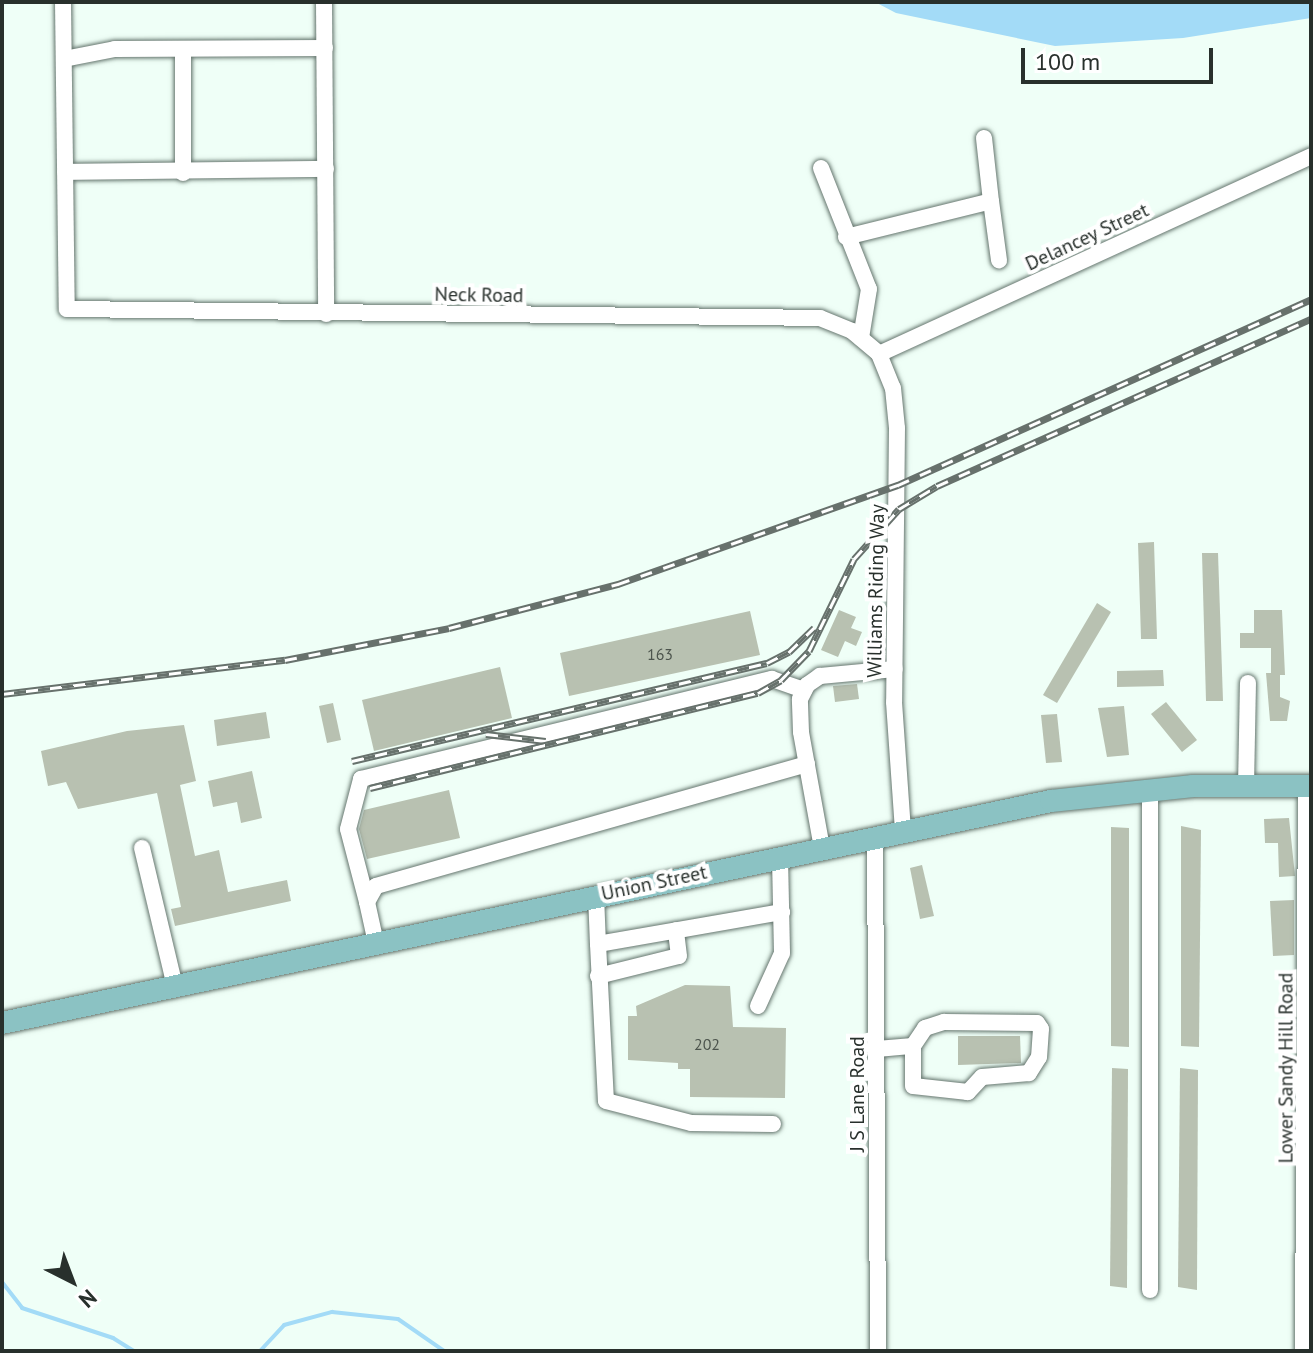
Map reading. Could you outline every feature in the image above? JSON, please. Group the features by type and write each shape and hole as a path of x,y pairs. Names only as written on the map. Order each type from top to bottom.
{"main road":[{"name":"Union Street","path":"2,1023 1051,801 1150,791 1309,786"}],"street":[{"path":"63,2 65,172 326,169"},
{"path":"324,2 326,314"},
{"path":"64,59 115,49 183,52 325,48"},
{"path":"183,52 183,173"},
{"path":"984,138 999,260"},
{"name":"Delancey Street","path":"879,354 1311,156"},
{"path":"821,168 869,289 861,338"},
{"name":"Neck Road","path":"65,172 67,309 820,318 861,338 879,354"},
{"path":"846,237 991,201"},
{"name":"Williams Riding Way","path":"879,354 893,388 897,428 895,669 903,831"},
{"path":"822,848 801,732 804,690 820,676 895,669"},
{"path":"376,943 348,829 361,779 772,679 804,690"},
{"path":"1246,786 1248,683"},
{"path":"367,902 376,886 807,764"},
{"name":"Lower Sandy Hill Road","path":"1303,1351 1307,1260 1309,786"},
{"path":"1150,791 1150,1290"},
{"name":"J S Lane Road","path":"875,838 878,1351"},
{"path":"142,848 175,987"},
{"path":"758,1006 782,953 780,857"},
{"path":"596,895 606,1101 691,1123 773,1124"},
{"path":"598,944 782,912"},
{"path":"598,976 679,956 676,930"},
{"path":"944,1022 1037,1023 1041,1029 1039,1057 1029,1073 982,1077 968,1092 913,1086 913,1046 925,1028 944,1022"},
{"path":"877,1049 913,1046"}],"water":[{"path":"875,2 1311,2 1311,18 1183,38 1055,46 896,13"}],"building":[{"path":"1154,542 1157,639 1141,639 1138,543"},
{"path":"1202,553 1218,553 1223,701 1206,701"},
{"path":"1097,603 1111,612 1057,703 1043,695"},
{"path":"839,610 856,617 851,628 862,632 856,646 845,641 838,657 821,650"},
{"path":"1254,610 1282,610 1285,675 1280,675 1280,697 1290,701 1287,721 1270,721 1266,673 1271,673 1271,648 1240,648 1240,633 1254,633"},
{"path":"750,611 760,655 569,696 560,653"},
{"path":"500,667 512,718 374,751 362,700"},
{"path":"1163,670 1164,686 1117,687 1117,671"},
{"path":"857,684 859,699 835,702 833,686"},
{"path":"1166,702 1197,740 1182,752 1151,714"},
{"path":"333,703 341,740 327,743 319,706"},
{"path":"1124,706 1129,755 1107,757 1098,708"},
{"path":"266,712 270,738 217,746 214,720"},
{"path":"1057,714 1062,762 1046,763 1041,715"},
{"path":"184,725 196,781 180,785 195,856 219,850 228,892 287,880 291,901 175,926 171,909 181,907 157,793 78,809 66,782 48,786 41,751 127,731"},
{"path":"252,771 262,818 241,823 237,802 213,807 208,781"},
{"path":"449,790 460,838 367,859 359,829 364,810"},
{"path":"1289,818 1295,876 1279,877 1278,843 1265,843 1264,819"},
{"path":"1181,826 1201,830 1199,1047 1181,1046"},
{"path":"1111,827 1129,828 1129,1047 1111,1046"},
{"path":"922,865 934,916 920,919 910,868"},
{"path":"1294,900 1294,955 1273,956 1270,901"},
{"path":"685,985 730,986 733,1027 786,1028 785,1098 690,1097 690,1069 678,1069 678,1063 628,1060 628,1016 637,1016 636,1006"},
{"path":"958,1036 1020,1036 1021,1063 958,1065"},
{"path":"1112,1068 1128,1069 1127,1288 1110,1286"},
{"path":"1180,1068 1198,1070 1197,1290 1178,1287"}],"waterway":[{"path":"2,1282 22,1308 113,1338 134,1351"},
{"path":"260,1351 284,1325 332,1312 398,1319 444,1351"}],"railway":[{"path":"2,694 285,660 449,628 618,584 898,485 1311,299"},
{"path":"370,788 758,693 781,680 809,651 854,559 899,509 937,486 1311,319"},
{"path":"352,761 767,663 789,652 814,628"},
{"path":"486,734 546,741"}]}
